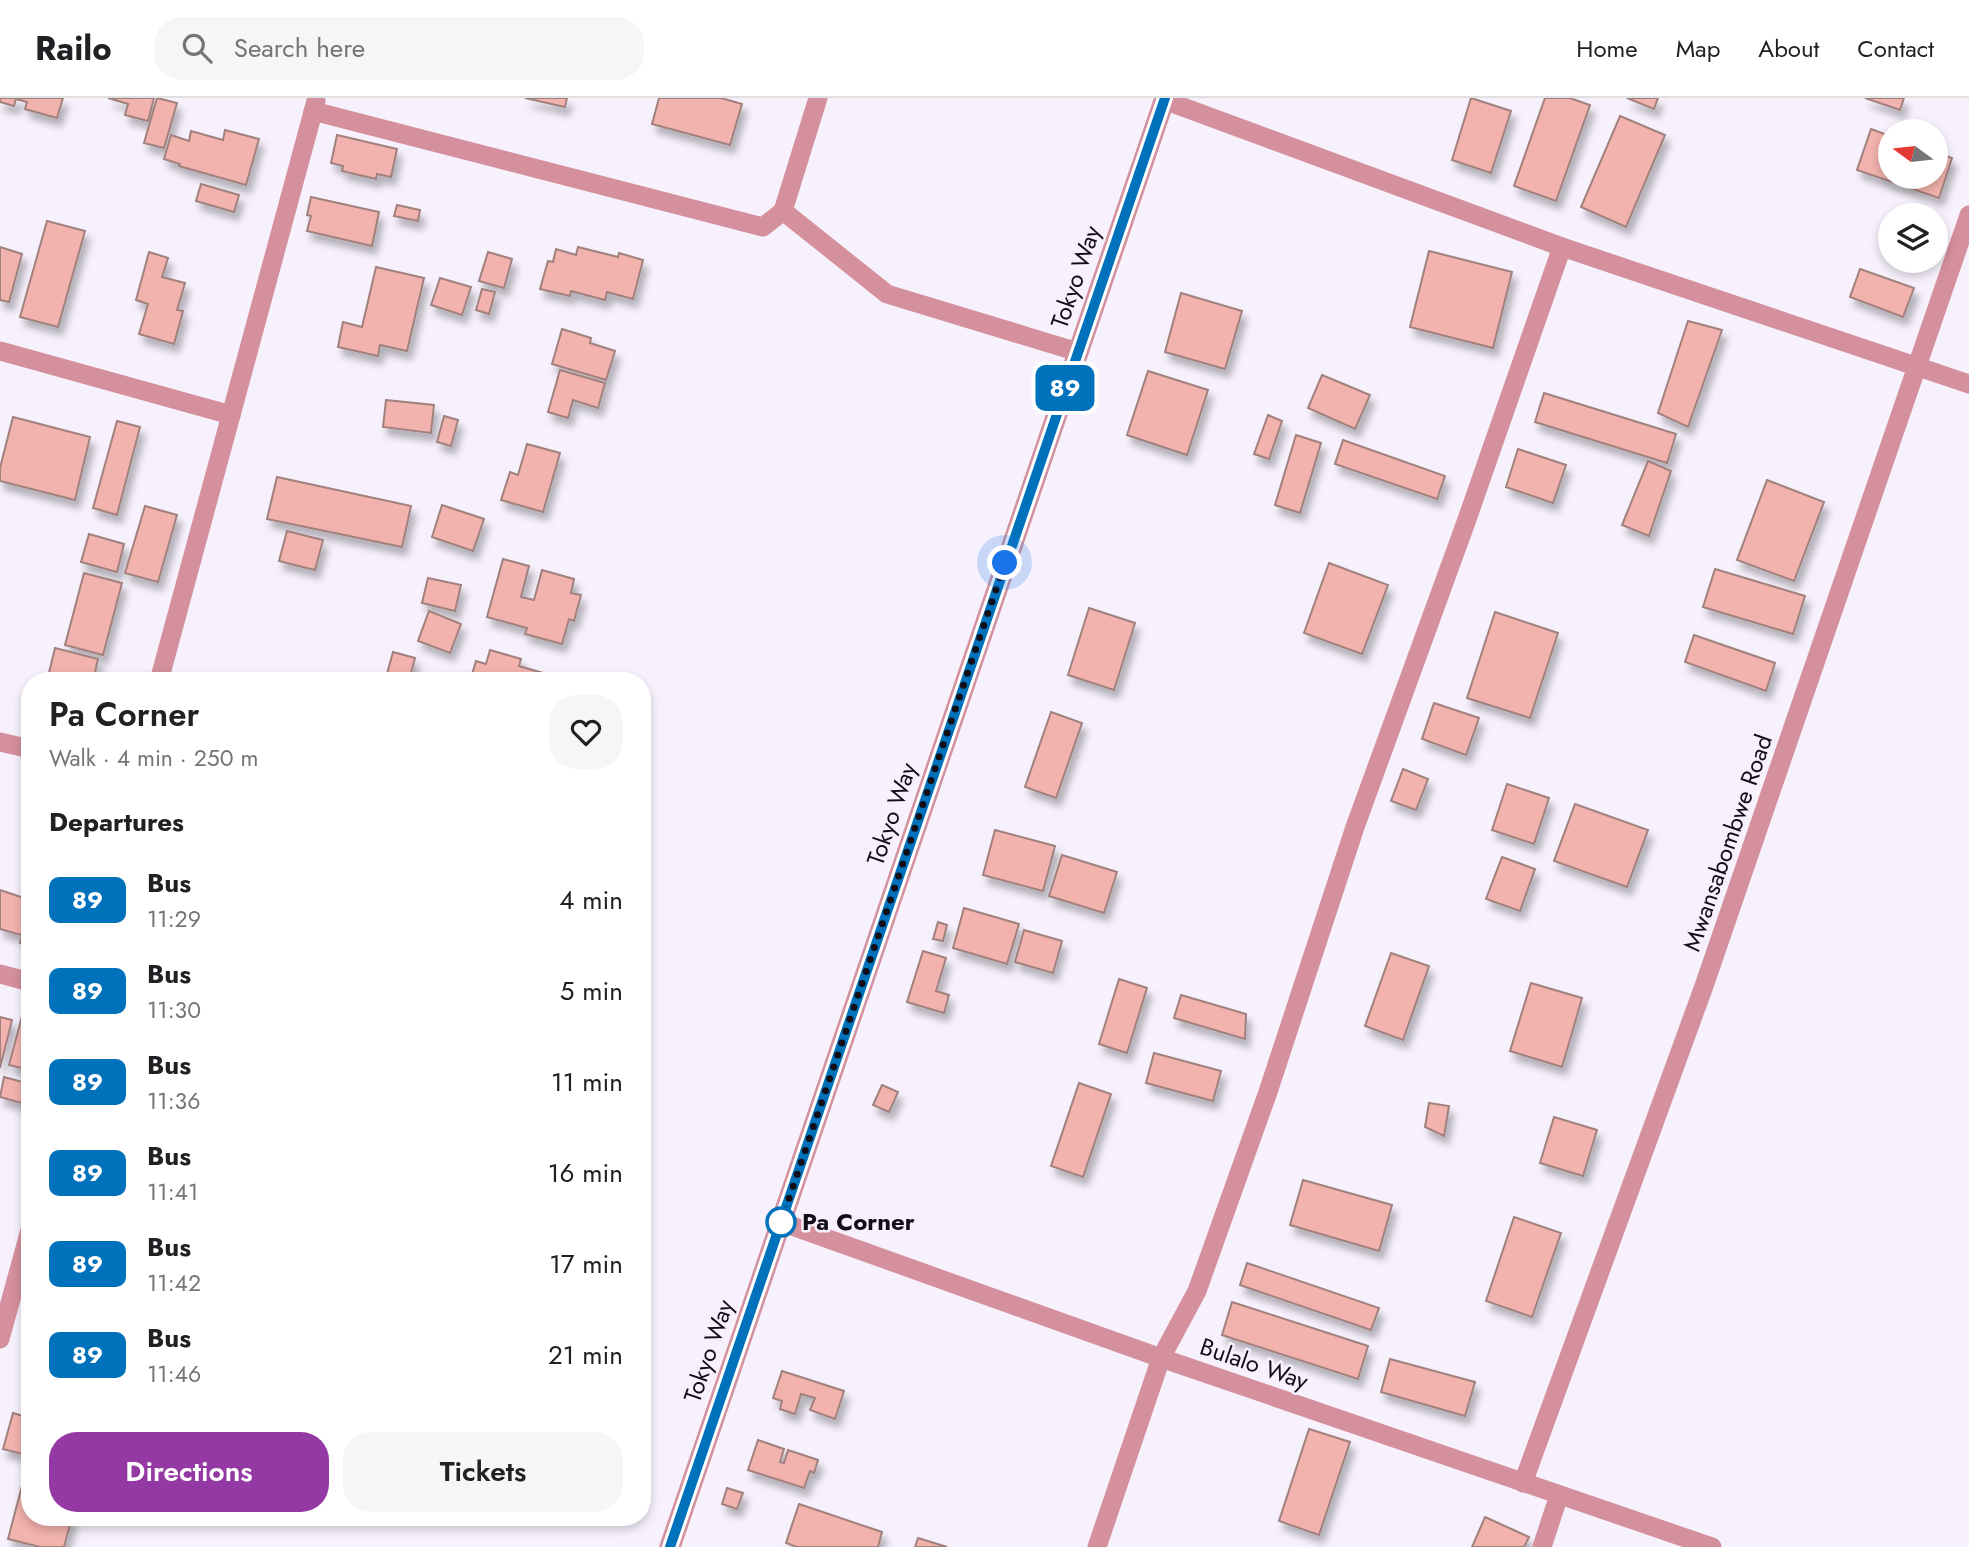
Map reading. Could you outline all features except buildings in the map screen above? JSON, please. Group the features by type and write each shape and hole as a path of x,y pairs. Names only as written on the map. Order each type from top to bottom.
{"street":[{"path":"161,672 315,104 763,226 783,211 818,98"},
{"path":"1165,99 1562,247 1969,383"},
{"name":"Tokyo Way","path":"670,1547 1165,99"},
{"path":"783,211 887,294 1078,352"},
{"name":"Mwansabombwe Road","path":"1523,1483 1704,985 1969,215"},
{"path":"1097,1547 1161,1357 1197,1291 1269,1092 1354,827 1465,525 1562,247"},
{"path":"0,351 231,415"},
{"path":"0,742 21,747"},
{"path":"0,974 21,980"},
{"name":"Bulalo Way","path":"781,1222 1161,1357 1712,1547"},
{"path":"0,1339 21,1263"},
{"path":"1542,1547 1559,1495"}],"bus line":[{"name":"89","path":"670,1547 1165,98"}],"place":[{"name":"Pa Corner","path":"781,1222"}],"route":[{"path":"781,1222 1005,563"}]}
